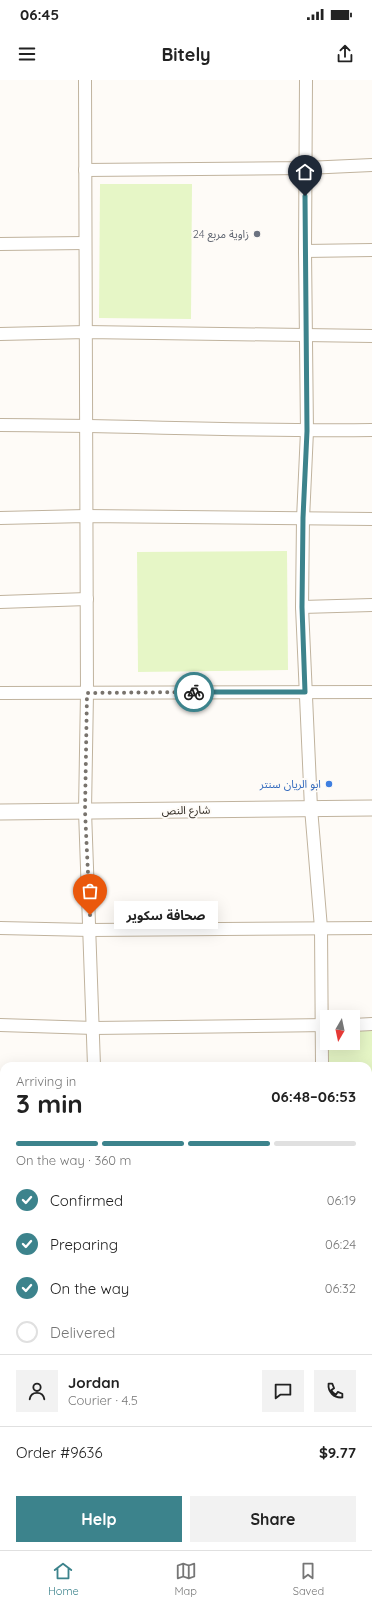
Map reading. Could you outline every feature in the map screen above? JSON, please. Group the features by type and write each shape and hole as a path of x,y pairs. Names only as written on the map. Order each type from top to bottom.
{"street":[{"path":"85,80 87,599 85,811 94,1028 94,1062"},
{"path":"306,80 305,251 307,431 303,518 302,607 311,808 320,928 323,1010"},
{"path":"85,170 306,168 372,165"},
{"path":"0,244 85,243"},
{"path":"305,251 372,250"},
{"path":"0,334 86,332 372,336"},
{"path":"0,425 86,425 307,431 372,430"},
{"path":"0,518 86,516 372,519"},
{"path":"0,602 87,599"},
{"path":"302,607 372,605"},
{"path":"0,693 372,692"},
{"name":"شارع النص","path":"0,812 372,808"},
{"path":"0,928 90,930 372,928"},
{"path":"360,1025 372,1024"},
{"path":"0,1025 94,1028 320,1025"},
{"path":"322,1062 323,1050"}],"green space":[{"path":"100,184 192,184 191,319 99,318"},
{"path":"287,551 288,670 138,672 137,552"},
{"path":"360,1028 372,1028 372,1062 327,1062 327,1050 360,1050"}],"way so far":[{"path":"90,915 85,811 87,693 194,692"}],"place":[{"name":"زاوية مربع 24","path":"257,234"},
{"name":"ابو الريان سنتر","path":"329,784"},
{"name":"صحافة سكوير","path":"90,915"}],"route":[{"path":"194,692 305,692 302,607 303,518 307,431 305,196"}]}
